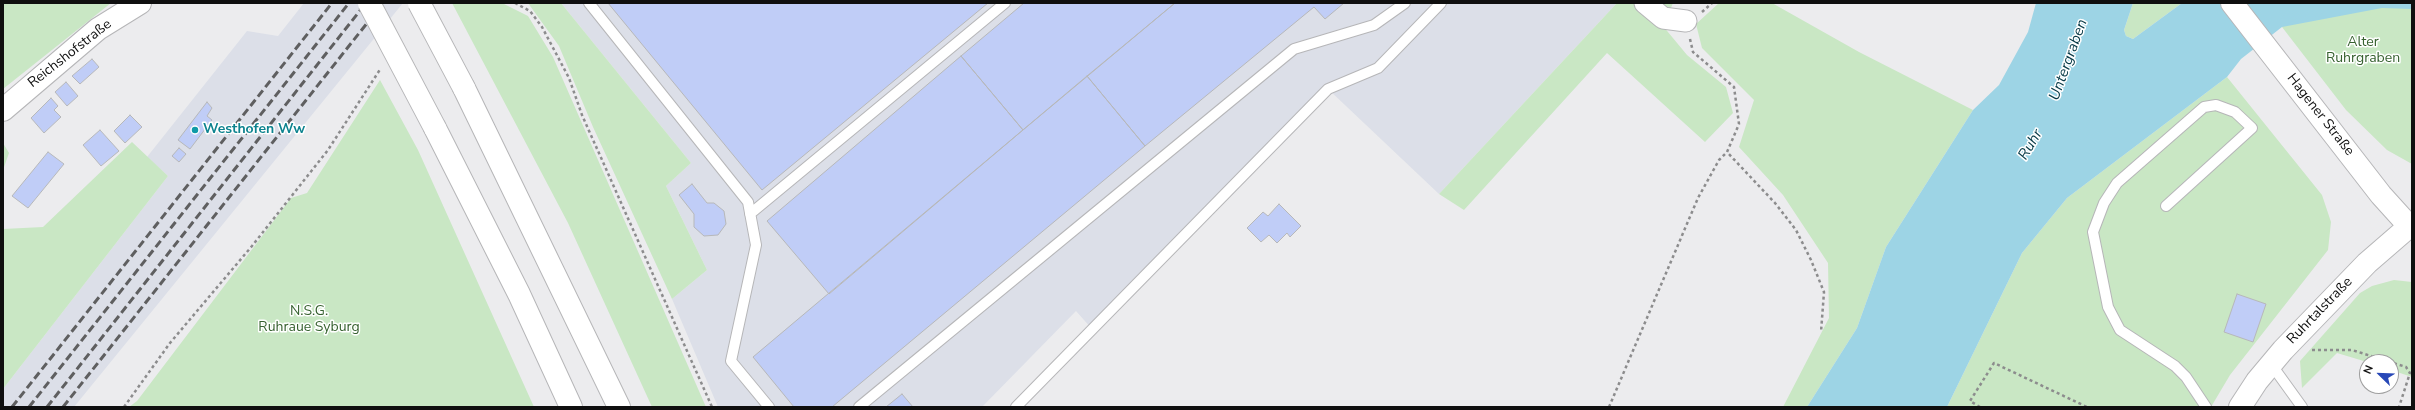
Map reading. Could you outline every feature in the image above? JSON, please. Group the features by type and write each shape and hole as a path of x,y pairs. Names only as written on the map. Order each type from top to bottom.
{"main road":[{"name":"Reichshofstraße","path":"3,110 98,30 140,3"},
{"path":"369,3 518,294 571,407"},
{"path":"419,3 464,88 618,407"},
{"name":"Hagener Straße","path":"2232,3 2381,194 2411,227"},
{"name":"Ruhrtalstraße","path":"2240,407 2277,357 2367,263 2411,227"}],"street":[{"path":"1645,3 1663,18 1686,21"}],"lane":[{"path":"589,3 748,202 756,245 731,361 769,407"},
{"path":"750,214 1005,3"},
{"path":"859,407 1294,48 1374,26 1405,3"},
{"path":"1016,407 1328,89 1378,68 1440,3"},
{"path":"2166,206 2252,128 2235,112 2216,105 2204,107 2117,182 2104,204 2093,232 2108,307 2120,330 2175,366 2186,376 2206,407"},
{"path":"2277,357 2299,406"}],"path":[{"path":"515,3 530,11 542,26 569,78 582,114 712,407"},
{"path":"1609,407 1698,198 1719,160 1727,152 1739,124 1734,87 1693,52 1686,21"},
{"path":"124,407 170,342 252,246 328,150 382,66"},
{"path":"1727,152 1775,203 1796,230 1824,292 1821,332"},
{"path":"2277,357 2352,350 2406,366 2410,373 2399,407"},
{"path":"1980,407 1970,401 1994,363 2087,407"}],"shaded area":[{"path":"304,3 403,3 74,407 3,407 3,389 168,176 147,157 247,31 278,36"},
{"path":"561,3 1617,3 1439,194 1328,89 1092,329 1076,311 982,407 718,407 672,299 707,270 666,186 691,163"}],"green space":[{"path":"3,3 111,3 3,89"},
{"path":"452,3 502,3 528,16 553,57 706,407 652,407 568,223"},
{"path":"528,3 561,3 691,163 666,186 707,270 672,299 593,127 559,46"},
{"path":"1617,3 1673,3 1663,26 1687,55 1726,87 1733,113 1705,142 1607,53 1464,210 1439,194"},
{"path":"1719,3 1772,3 1859,52 1973,110 1886,247 1857,328 1807,407 1783,407 1829,318 1828,263 1783,195 1739,147 1754,100 1702,48 1696,24"},
{"path":"2133,3 2182,3 2133,39 2126,36 2124,30"},
{"name":"Alter Ruhrgraben","path":"2278,3 2412,3 2412,164 2387,150 2346,110 2282,27"},
{"path":"2227,77 2322,195 2331,222 2328,250 2230,375 2211,407 1947,407 2022,253 2067,198"},
{"name":"N.S.G. Ruhraue Syburg","path":"380,80 418,150 534,407 129,407 137,401 291,198 307,193"},
{"path":"132,142 168,176 3,389 3,229 43,227"},
{"path":"3,143 9,153 3,170"},
{"path":"2394,280 2412,282 2412,377 2399,373 2399,354 2359,354 2359,360 2337,353 2302,388 2300,361 2360,293 2372,286"}],"water":[{"path":"2036,3 2133,3 2124,30 2126,36 2133,39 2182,3 2412,3 2412,9 2382,8 2282,27 2241,59 2227,77 2067,198 2022,253 1947,407 1807,407 1857,328 1886,247 1973,110 1999,85 2028,32"}],"building":[{"path":"608,3 988,3 762,190"},
{"path":"1024,3 1175,3 1023,130 961,56"},
{"path":"1175,3 1344,3 1325,19 1314,7 1145,146 1087,76"},
{"path":"961,56 1023,130 829,294 767,221"},
{"path":"92,59 99,67 80,84 72,76"},
{"path":"1087,76 1145,146 832,407 794,407 753,357"},
{"path":"66,82 78,96 67,106 55,92"},
{"path":"51,98 58,106 54,110 61,117 44,133 31,118"},
{"name":"Westhofen Ww","path":"207,102 212,108 207,116 212,120 190,149 178,140"},
{"path":"130,115 142,127 125,143 114,131"},
{"path":"100,130 119,151 101,166 83,145"},
{"path":"179,148 186,154 179,162 172,156"},
{"path":"48,152 64,164 28,208 12,196"},
{"path":"692,184 707,203 714,203 724,211 726,224 718,235 704,236 694,227 694,214 679,195"},
{"path":"1279,204 1301,226 1290,237 1287,233 1277,243 1269,235 1261,242 1247,228 1263,212 1268,216"},
{"path":"2237,294 2266,304 2253,342 2224,332"},
{"path":"902,394 913,407 886,407"}],"railway":[{"path":"12,407 332,3"},
{"path":"29,407 349,3"},
{"path":"47,407 366,3"},
{"path":"63,407 383,3"}],"place":[{"name":"Westhofen Ww","path":"195,130"}],"water label":[{"name":"Untergraben","path":"2069,60"},
{"name":"Ruhr","path":"2031,145"}]}
